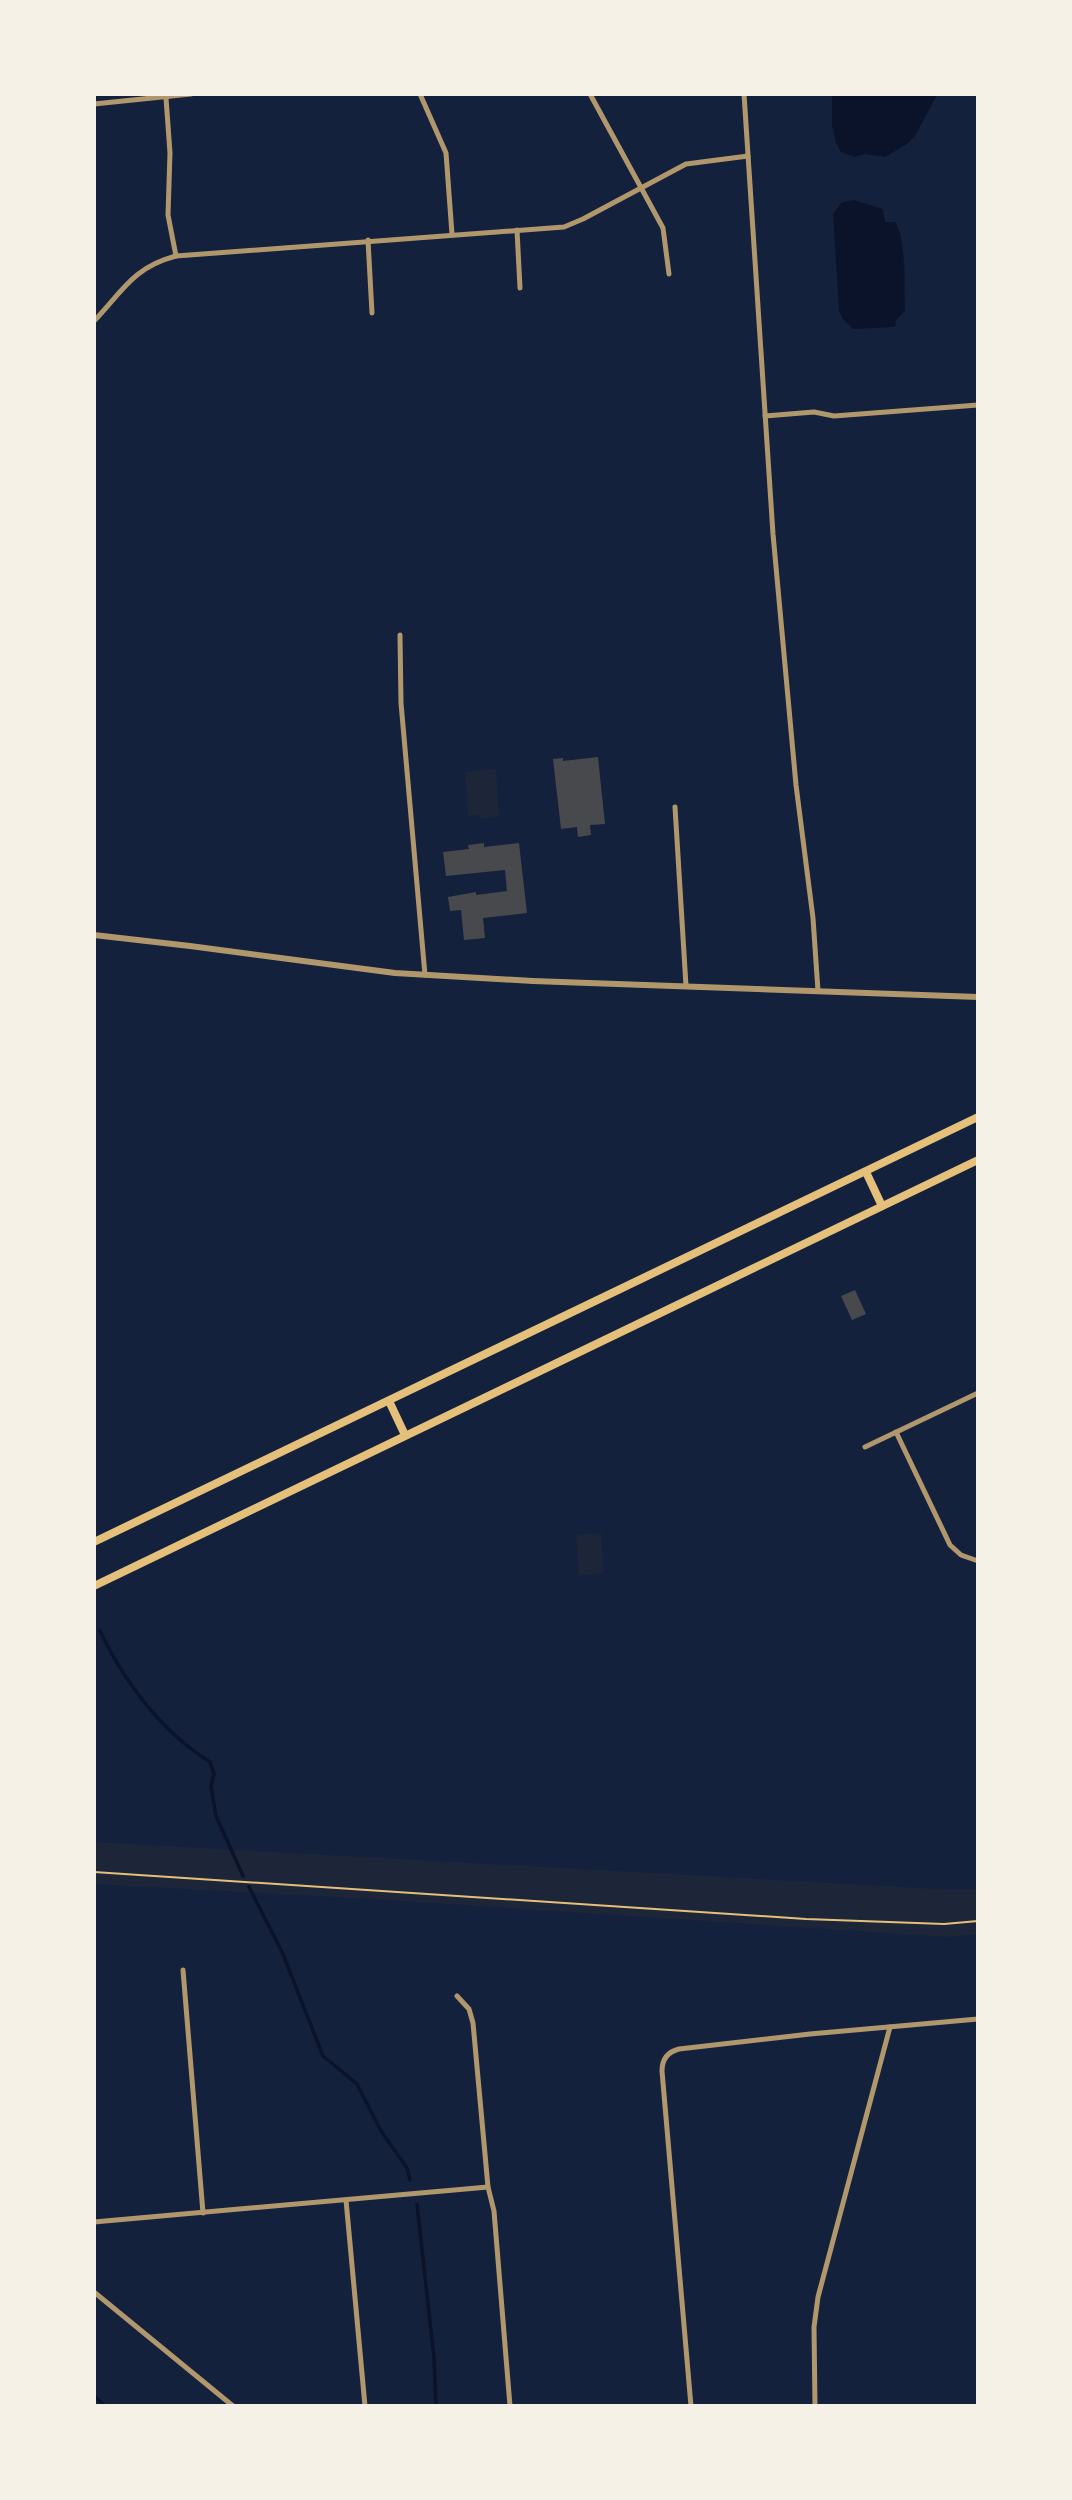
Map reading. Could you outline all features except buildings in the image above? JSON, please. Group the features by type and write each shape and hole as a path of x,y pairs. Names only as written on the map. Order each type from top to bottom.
{"main road":[{"path":"94,1542 978,1118"},
{"path":"94,1586 978,1160"},
{"path":"866,1172 882,1206"},
{"path":"389,1401 405,1435"}],"street":[{"path":"94,104 191,94"},
{"path":"420,94 446,156 452,234"},
{"path":"590,94 664,232 669,274"},
{"path":"744,94 773,534 796,785 813,918 818,991"},
{"path":"166,98 170,153 168,209 176,256"},
{"path":"94,321 132,278 158,262 176,256 574,224 689,162 748,156"},
{"path":"517,230 520,288"},
{"path":"368,240 372,313"},
{"path":"765,416 814,412 834,416 978,405"},
{"path":"400,635 401,703 425,975"},
{"path":"675,807 686,986"},
{"path":"94,936 364,970 425,975 978,997"},
{"path":"865,1447 978,1392"},
{"path":"896,1432 950,1545 961,1555 978,1561"},
{"path":"183,1970 203,2213"},
{"path":"457,1996 469,2009 473,2023 488,2187 494,2211 510,2406"},
{"path":"691,2406 662,2071 666,2057 679,2049 978,2020"},
{"path":"815,2406 814,2326 818,2297 890,2027"},
{"path":"94,2222 488,2187"},
{"path":"346,2200 365,2406"},
{"path":"94,2292 233,2406"}],"path":[{"path":"94,1872 806,1919 978,1922"}],"shaded area":[{"path":"832,94 937,95 915,136 907,144 885,157 865,154 854,157 841,152 836,143 832,125"},
{"path":"854,200 883,209 885,222 895,222 899,230 905,278 905,311 896,320 895,327 853,329 839,311 833,214 842,202"},
{"path":"496,769 499,817 468,816 465,772"},
{"path":"601,1533 604,1573 579,1575 576,1535"},
{"path":"94,1842 955,1890 977,1889 977,1934 949,1937 373,1899 95,1884"}],"waterway":[{"path":"100,1631 121,1669 160,1721 192,1750 210,1762 214,1774 211,1786 216,1816 243,1876"},
{"path":"249,1887 283,1954 323,2056 357,2084 381,2131 407,2168 410,2180"},
{"path":"417,2204 434,2358 436,2406"},
{"path":"94,2396 105,2406"}]}
